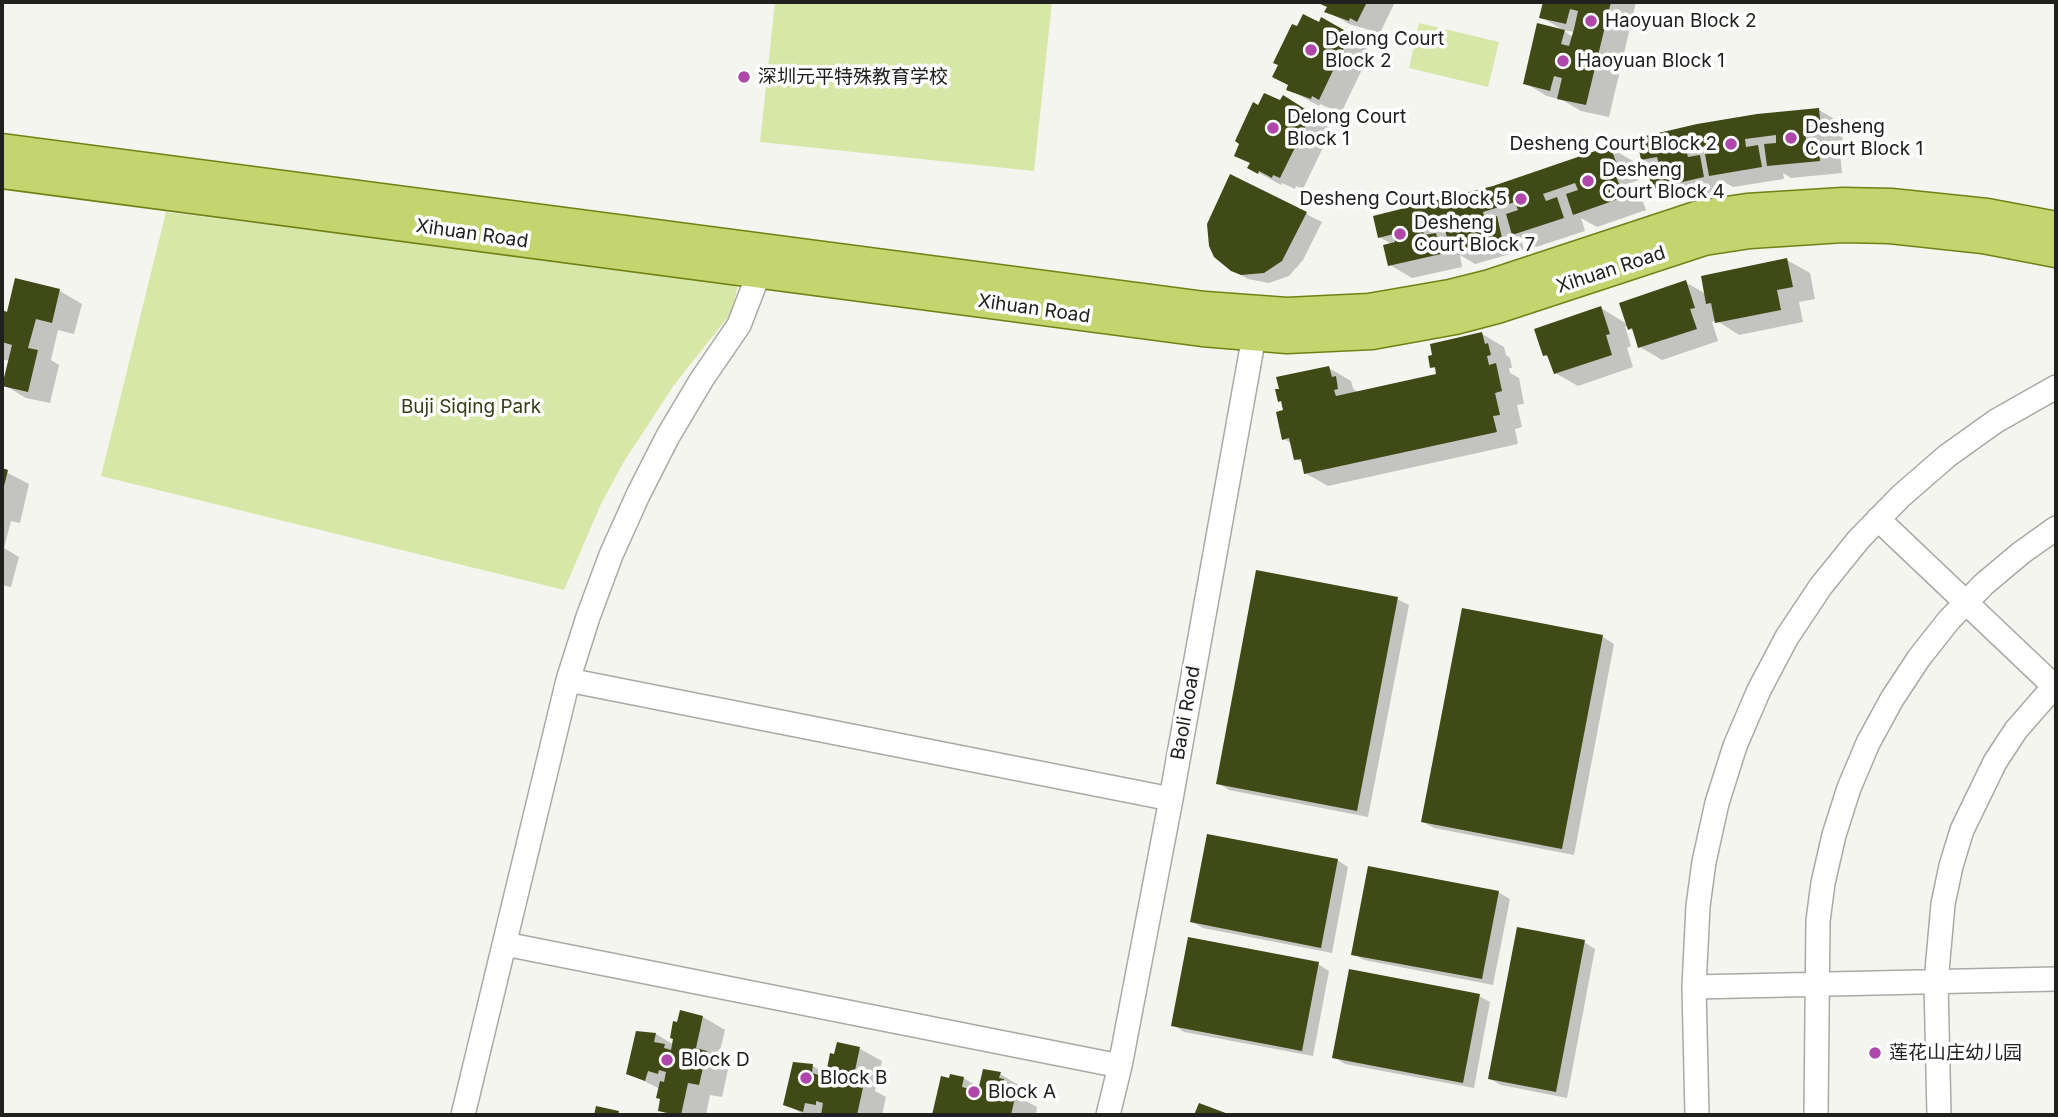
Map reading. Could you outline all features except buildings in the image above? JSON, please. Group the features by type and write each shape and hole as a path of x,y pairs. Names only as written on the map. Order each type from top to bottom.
{"main road":[{"name":"Xihuan Road","path":"2,149 761,260"},
{"name":"Xihuan Road","path":"2,173 761,260 1260,324 1329,337 1414,328 1497,308 1704,240 1750,233 1831,228 1890,228 1971,236 2056,252"},
{"name":"Xihuan Road","path":"1260,324 1450,295 1490,285 1699,216 1747,209 1831,203 1891,204 1975,212 2056,227"}],"street":[{"path":"463,1115 568,680 592,604 638,495 675,425 739,325 761,260"},
{"name":"Baoli Road","path":"1108,1115 1120,1066 1260,324"},
{"path":"1697,1115 1694,988 1698,905 1704,862 1717,803 1735,746 1759,690 1787,636 1821,586 1859,539 1901,496 1947,456 1996,421 2056,387"},
{"path":"1878,520 2056,686 2016,730 1977,795 1962,830 1943,904 1936,982 1939,1115"},
{"path":"1816,1115 1818,921 1834,835 1849,788 1868,743 1919,658 1966,603 2021,553 2056,528"},
{"path":"568,680 1171,799"},
{"path":"505,944 1120,1066"},
{"path":"1694,988 2056,979 2056,972"}],"green space":[{"path":"775,2 1052,2 1034,171 760,142"},
{"path":"1419,23 1499,42 1488,87 1409,68"},
{"name":"Buji Siqing Park","path":"166,212 738,284 732,312 674,385 623,463 601,504 564,590 101,476"}],"place":[{"name":"Haoyuan Block 2","path":"1591,21"},
{"name":"Delong Court Block 2","path":"1311,50"},
{"name":"Haoyuan Block 1","path":"1563,61"},
{"name":"深圳元平特殊教育学校","path":"744,77"},
{"name":"Delong Court Block 1","path":"1273,128"},
{"name":"Desheng Court Block 1","path":"1791,138"},
{"name":"Desheng Court Block 2","path":"1731,144"},
{"name":"Desheng Court Block 4","path":"1588,181"},
{"name":"Desheng Court Block 5","path":"1521,199"},
{"name":"Desheng Court Block 7","path":"1400,234"},
{"name":"莲花山庄幼儿园","path":"1875,1053"},
{"name":"Block D","path":"667,1060"},
{"name":"Block B","path":"806,1078"},
{"name":"Block A","path":"974,1092"}]}
